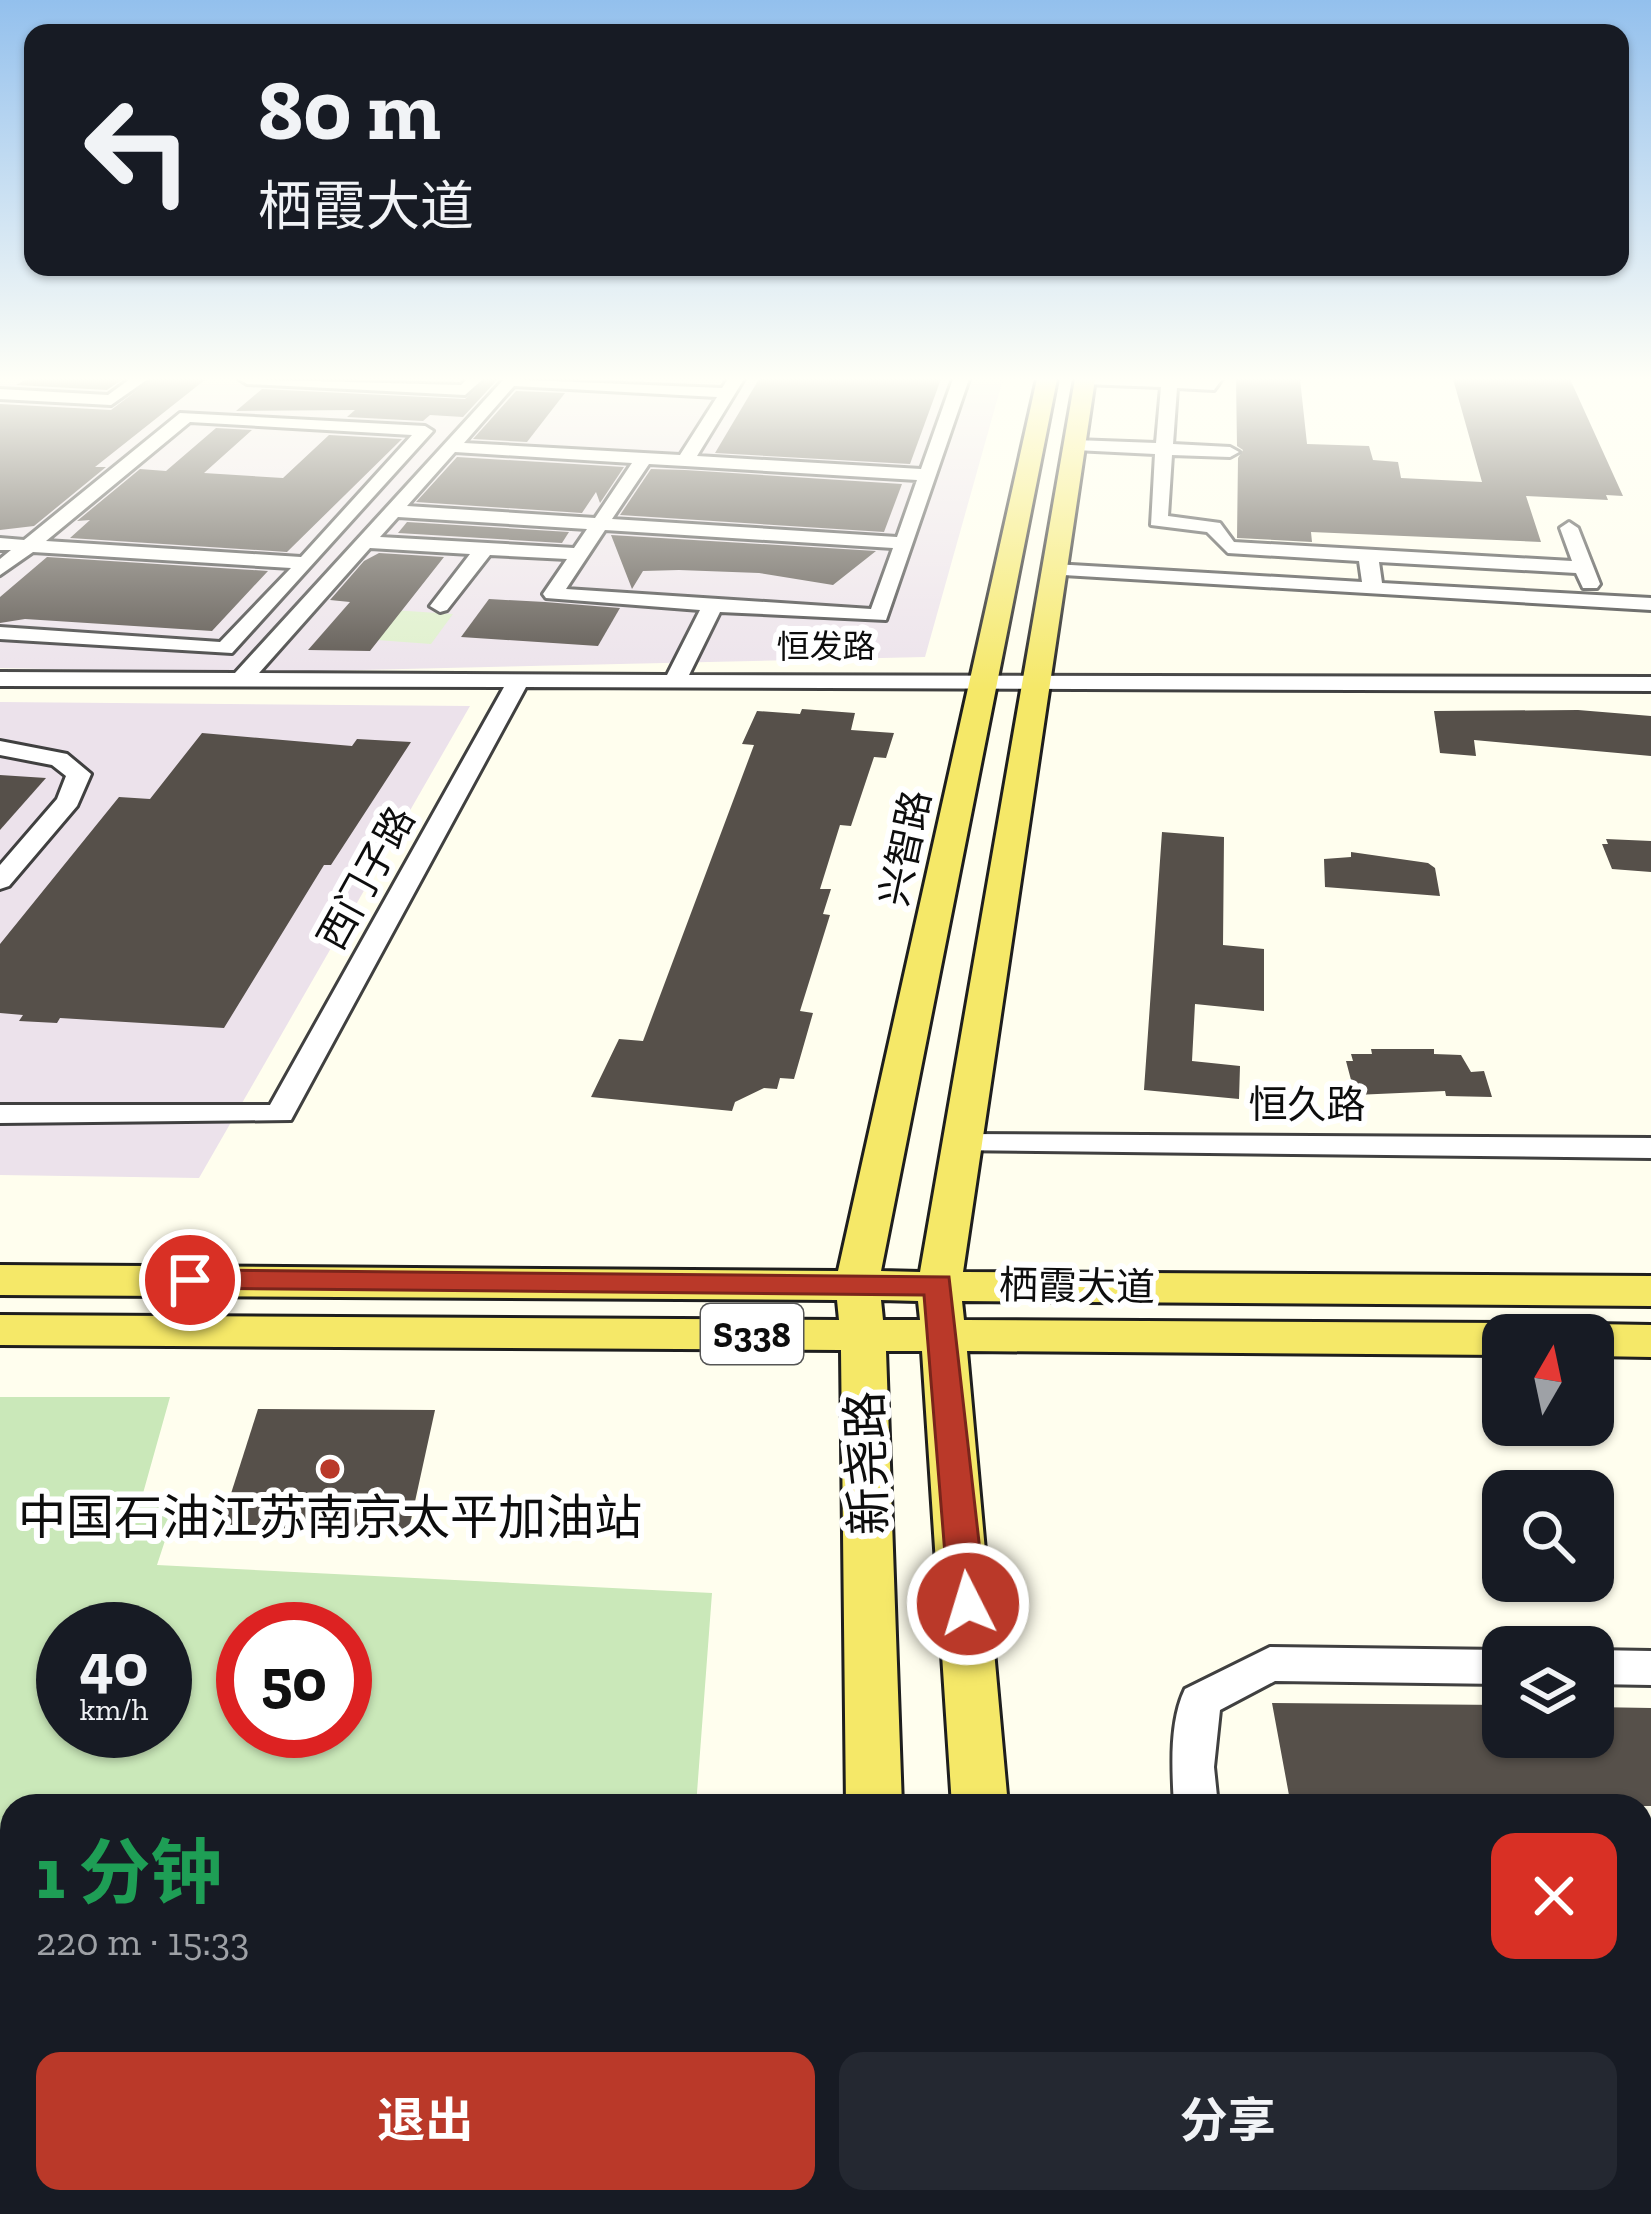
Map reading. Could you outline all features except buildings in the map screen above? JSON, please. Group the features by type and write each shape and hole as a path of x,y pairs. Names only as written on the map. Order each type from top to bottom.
{"main road":[{"name":"兴智路","path":"863,1335 857,1282 1025,482"},
{"path":"942,1309 962,1143 1069,482"},
{"name":"栖霞大道","path":"0,1280 857,1282 942,1309 1482,1338"},
{"name":"栖霞大道","path":"0,1330 863,1335 942,1309 1651,1291"},
{"name":"新尧路","path":"942,1309 979,1794"},
{"name":"新尧路","path":"863,1335 874,1794"},
{"path":"1614,1340 1651,1341"}],"street":[{"path":"0,569 106,482"},
{"path":"0,633 225,649 378,482"},
{"path":"242,679 419,482"},
{"path":"628,482 553,594 879,616 926,482"},
{"path":"1161,482 1158,521 1213,527 1228,547 1584,568"},
{"path":"393,511 905,543"},
{"path":"1569,528 1596,601"},
{"path":"366,542 580,554"},
{"path":"0,544 305,563"},
{"path":"440,606 484,549"},
{"path":"1368,556 1372,588"},
{"path":"1054,570 1651,604"},
{"path":"676,679 713,604"},
{"name":"恒发路","path":"0,679 1651,684"},
{"name":"西门子路","path":"0,1114 280,1114 519,680"},
{"path":"0,748 59,758 79,774 68,801 0,881"},
{"name":"恒久路","path":"962,1143 1651,1148"},
{"path":"1195,1794 1200,1701 1270,1664 1482,1666"},
{"path":"1614,1667 1651,1668"}],"shaded area":[{"path":"0,482 974,482 925,657 228,673 0,668"},
{"path":"0,702 470,706 199,1178 0,1175"}],"green space":[{"path":"347,607 453,614 431,644 322,636"},
{"path":"0,1397 170,1397 140,1504 176,1507 157,1565 712,1593 697,1794 0,1794"}],"place":[{"name":"中国石油江苏南京太平加油站","path":"330,1469"}],"route":[{"path":"190,1280 939,1285 968,1604"}]}
